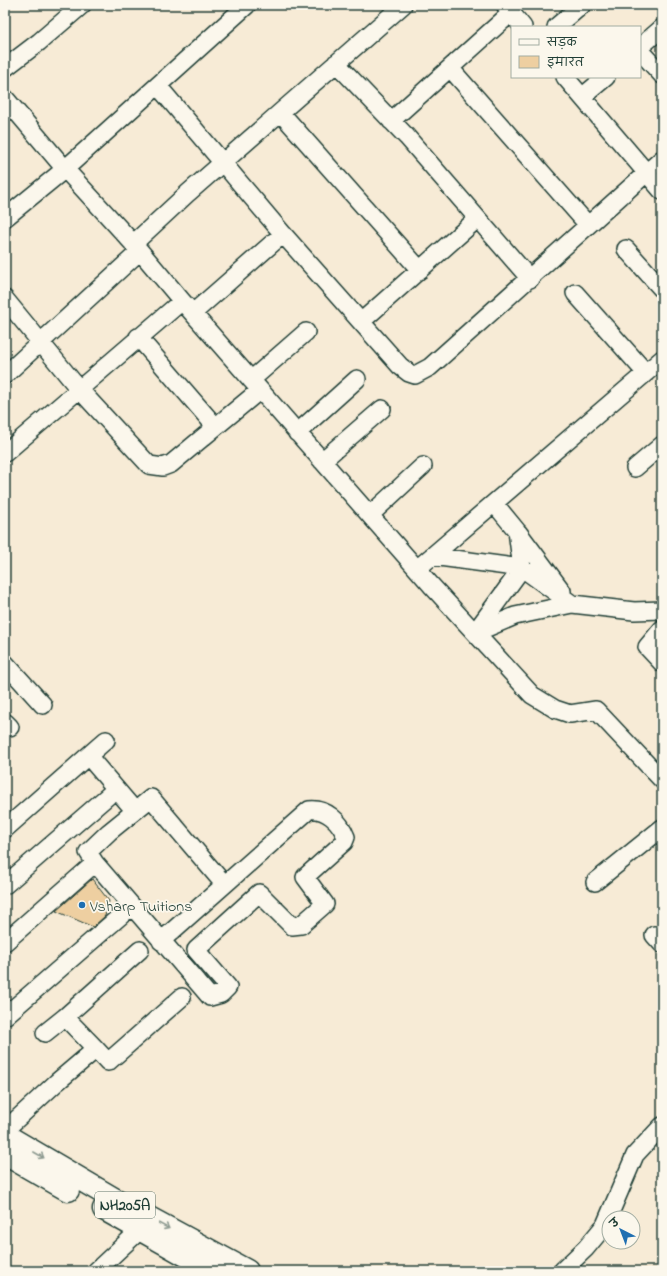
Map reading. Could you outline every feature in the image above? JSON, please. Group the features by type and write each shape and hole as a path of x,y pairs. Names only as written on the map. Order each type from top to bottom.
{"highway":[{"name":"NH205A","path":"5,1136 114,1199 248,1271"},
{"name":"NH205A","path":"5,1154 214,1271"}],"street":[{"path":"5,218 65,169 247,5"},
{"path":"5,375 42,342 223,163 403,5"},
{"path":"557,26 582,5"},
{"path":"5,68 78,6"},
{"path":"392,121 450,68 508,9 522,26"},
{"path":"641,46 662,28"},
{"path":"641,52 662,76"},
{"path":"336,63 392,121 530,279"},
{"path":"450,68 588,225"},
{"path":"566,78 662,191"},
{"path":"582,97 605,78"},
{"path":"158,86 282,234 362,321 400,366 409,373 415,375 430,367 530,279 662,159"},
{"path":"5,98 65,169 417,569 532,695 554,709 570,714 596,710 662,780"},
{"path":"280,113 420,270"},
{"path":"362,321 477,219"},
{"path":"5,453 138,337 187,307 282,234"},
{"path":"626,249 662,289"},
{"path":"576,293 646,373"},
{"path":"5,299 42,342 79,389 143,459 149,465 156,467 164,467 171,464 215,426 306,332"},
{"path":"138,337 215,426"},
{"path":"417,569 662,359"},
{"path":"297,432 357,379"},
{"path":"322,461 382,409"},
{"path":"635,468 662,445"},
{"path":"370,515 423,466"},
{"path":"494,503 572,604"},
{"path":"475,632 522,568 517,531"},
{"path":"432,556 522,568 572,604"},
{"path":"475,632 515,616 572,604 634,611 662,610"},
{"path":"662,629 647,647 662,663"},
{"path":"5,663 43,705"},
{"path":"5,830 89,757 106,740"},
{"path":"89,757 129,804"},
{"path":"5,885 116,789"},
{"path":"161,941 309,810 321,810 328,814 344,831 346,837 344,842 305,877 325,904 301,925 292,926 259,893 196,950 228,987 221,994 210,997 161,941 95,863 88,852 108,832 150,798 224,884"},
{"path":"595,882 662,828"},
{"path":"5,942 95,863"},
{"path":"6,1014 132,906"},
{"path":"46,1033 140,950"},
{"path":"65,1017 108,1062 182,997"},
{"path":"5,1130 57,1082 96,1049"},
{"path":"562,1271 586,1248 605,1225 635,1155 662,1126"},
{"path":"96,1271 140,1230"}],"building":[{"name":"Vsharp Tuitions","path":"92,879 109,901 105,916 93,927 56,911"}],"place":[{"name":"Vsharp Tuitions","path":"82,905"}]}
